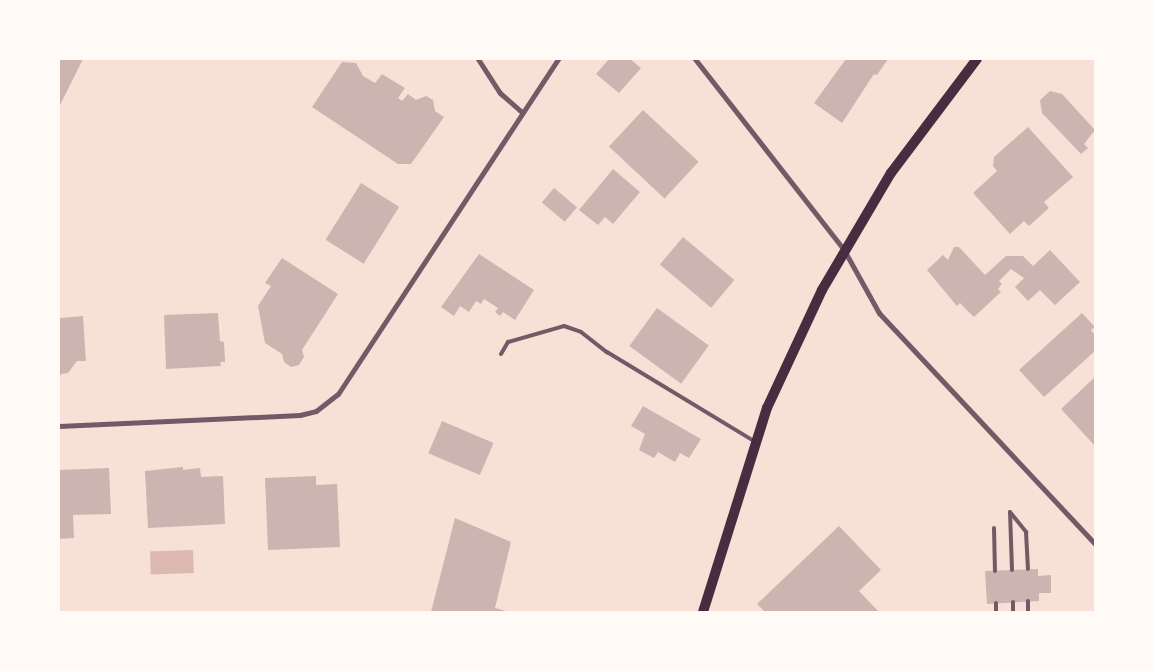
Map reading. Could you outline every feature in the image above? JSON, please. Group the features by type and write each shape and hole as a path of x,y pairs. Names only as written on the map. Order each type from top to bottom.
{"main road":[{"path":"704,612 767,408 844,250 891,173 977,59"}],"street":[{"path":"478,59 500,93 522,112"},
{"path":"59,426 300,415 316,410 338,394 558,59"},
{"path":"695,59 844,250 879,313 1095,544"}],"lane":[{"path":"501,354 508,342 544,330 564,326 581,332 607,352 756,442"},
{"path":"1012,570 1010,512 1026,532 1028,569"},
{"path":"994,528 995,571"},
{"path":"1028,601 1028,612"},
{"path":"1013,602 1013,612"},
{"path":"996,603 996,612"}],"shaded area":[{"path":"193,550 194,573 151,574 150,552"}],"building":[{"path":"59,59 83,59 59,107"},
{"path":"609,59 630,59 641,68 619,93 596,74"},
{"path":"846,59 888,59 877,75 874,74 842,123 814,103"},
{"path":"342,62 356,63 363,76 375,83 382,74 405,88 398,98 402,101 408,94 416,100 426,96 433,100 435,111 444,117 411,164 398,164 312,107"},
{"path":"1050,91 1062,94 1095,130 1084,144 1088,148 1081,154 1042,113 1040,100"},
{"path":"643,110 699,162 664,198 609,147"},
{"path":"1028,127 1073,177 1044,202 1049,208 1029,226 1024,221 1010,234 973,193 997,171 993,166 994,157"},
{"path":"613,169 640,192 613,224 605,217 598,225 579,210"},
{"path":"361,183 399,207 364,264 325,240"},
{"path":"554,188 577,207 565,222 542,203"},
{"path":"683,237 734,280 711,308 660,265"},
{"path":"954,247 959,247 985,275 1006,256 1023,256 1033,266 1050,250 1080,282 1055,305 1040,290 1028,301 1015,287 1024,278 1011,269 999,281 1002,284 998,289 1001,292 974,317 960,303 957,306 927,270 943,255 948,260"},
{"path":"479,254 534,290 515,320 503,312 500,316 495,312 498,308 484,299 481,304 476,301 469,312 460,306 454,316 441,307"},
{"path":"282,258 338,294 302,350 304,357 299,365 291,367 284,362 282,354 265,343 258,306 271,286 265,283"},
{"path":"657,308 709,346 681,384 629,346"},
{"path":"59,311 60,318 83,316 86,361 77,361 68,373 61,374 59,380"},
{"path":"218,313 220,341 224,342 225,362 220,362 221,366 166,369 164,315"},
{"path":"1082,313 1095,327 1091,330 1095,335 1095,351 1044,397 1019,370"},
{"path":"1095,377 1095,446 1061,409"},
{"path":"643,406 701,439 689,458 680,453 675,462 658,452 654,458 639,450 645,434 631,426"},
{"path":"442,421 494,443 480,475 428,453"},
{"path":"183,467 183,470 200,468 201,477 223,476 225,524 148,528 145,471"},
{"path":"109,468 111,514 73,515 74,538 59,539 59,470"},
{"path":"316,476 316,485 337,484 340,547 268,550 265,478"},
{"path":"455,518 511,542 495,608 510,612 431,612"},
{"path":"839,526 881,570 859,591 879,612 765,612 757,604"},
{"path":"1038,569 1038,576 1051,575 1051,593 1039,593 1039,601 987,604 985,571"}]}
